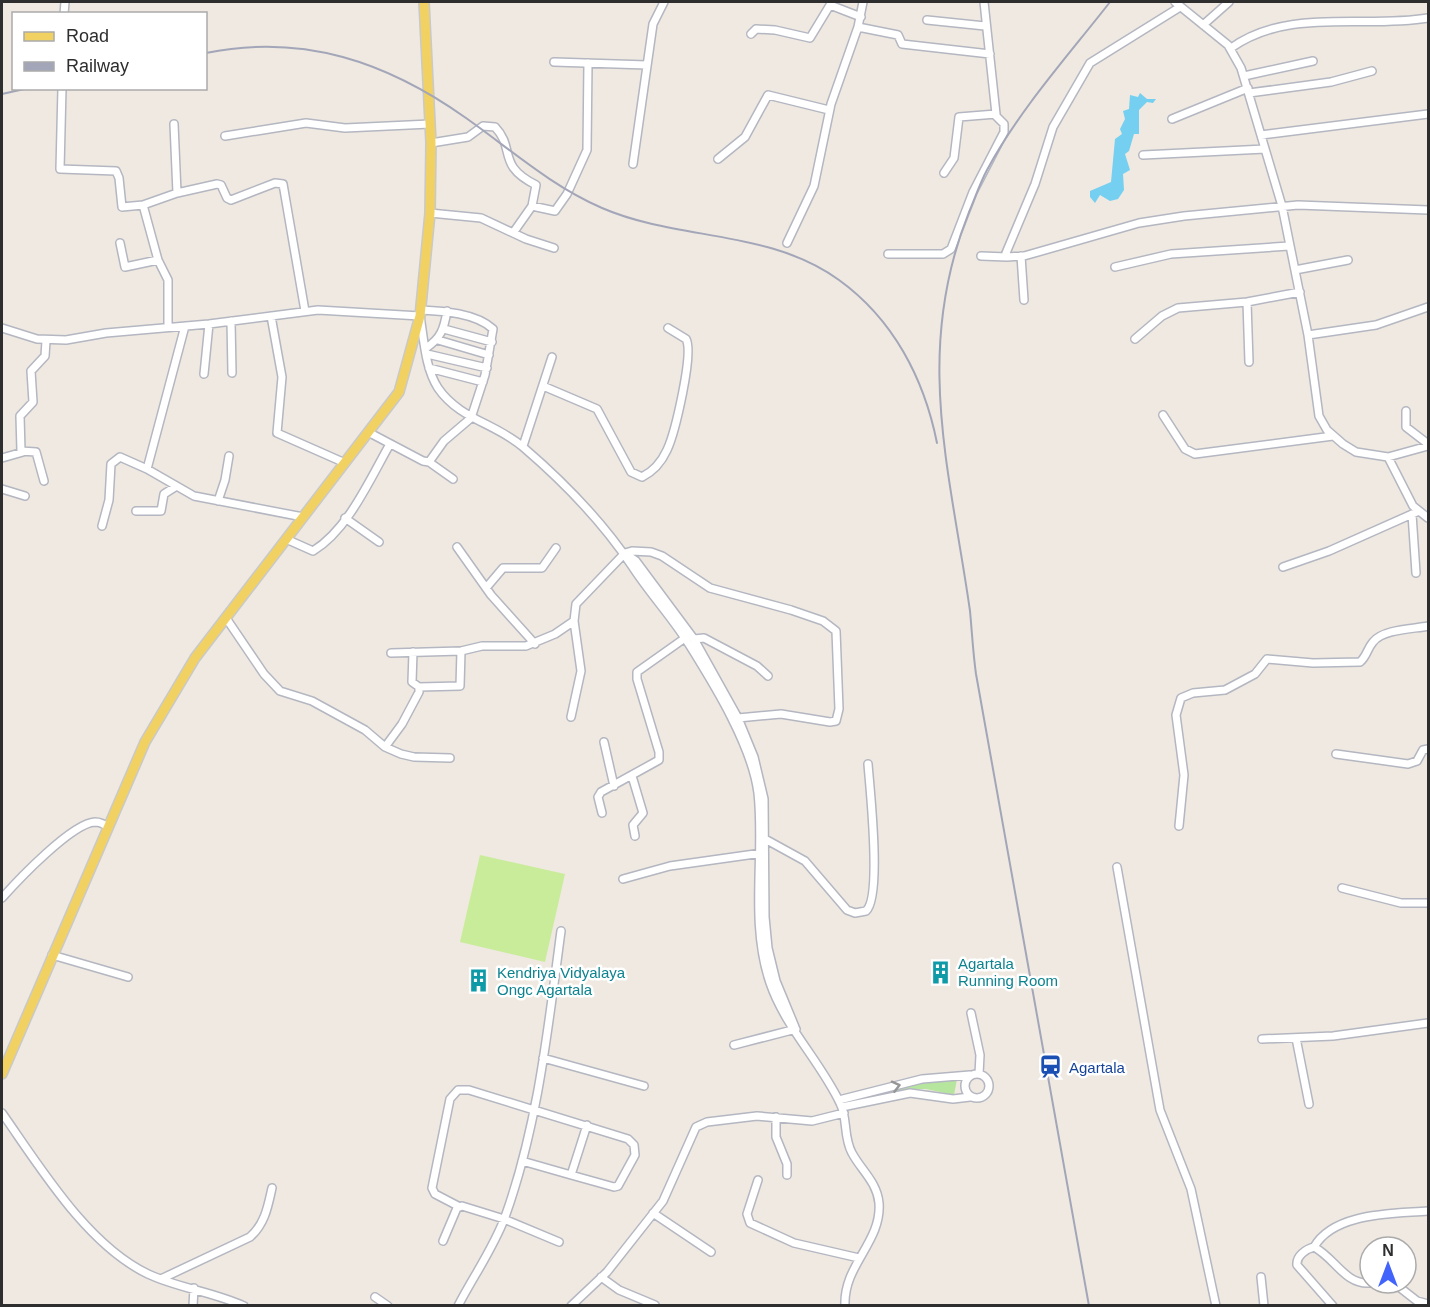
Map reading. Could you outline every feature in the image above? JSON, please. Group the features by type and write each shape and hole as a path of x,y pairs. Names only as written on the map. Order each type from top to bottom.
{"main road":[{"path":"2,1074 146,742 195,658 399,392 420,313 430,213 431,143 424,2"}],"street":[{"path":"633,164 652,24 664,2"},
{"path":"787,243 814,186 829,110 858,27 863,2"},
{"path":"888,254 943,254 951,249 973,192 1004,132 1004,124 995,115 984,2"},
{"path":"1203,25 1229,2"},
{"path":"1007,257 1006,253 1035,184 1053,127 1090,63 1102,53 1132,38 1178,4 1231,48 1244,76 1282,206 1308,335 1319,416 1333,436 1356,452 1388,457 1428,445"},
{"path":"751,34 758,29 810,38 830,5 861,17"},
{"path":"1231,48 1260,31 1301,24 1428,18"},
{"path":"927,20 986,26"},
{"path":"858,27 898,35 902,44 990,54"},
{"path":"1244,76 1313,61"},
{"path":"554,62 647,65"},
{"path":"532,206 555,211 567,194 584,159 587,150 588,63"},
{"path":"1172,119 1248,90 1331,82 1372,71"},
{"path":"62,90 60,169 116,171 119,178 122,207 143,205 177,193 220,184 227,198 234,200 282,183 305,311"},
{"path":"718,159 745,137 768,95 829,110"},
{"path":"1261,135 1428,114"},
{"path":"944,173 954,158 959,117 995,115"},
{"path":"225,136 306,123 345,128 430,124"},
{"path":"174,124 177,193"},
{"path":"431,143 468,137 483,126 495,127 500,132 511,166 518,174 536,185 532,206 513,233"},
{"path":"1143,155 1265,149"},
{"path":"143,205 158,260 169,282 168,326"},
{"path":"981,255 1021,256 1146,222 1282,206 1428,210"},
{"path":"430,213 481,218 554,248"},
{"path":"120,243 126,268 158,260"},
{"path":"1115,267 1171,254 1290,246"},
{"path":"1021,256 1024,300"},
{"path":"1295,270 1348,260"},
{"path":"1136,339 1162,316 1179,308 1247,302 1300,292"},
{"path":"1247,302 1249,362"},
{"path":"1308,335 1382,323 1428,307"},
{"path":"2,328 46,341 168,326 209,324 305,311 420,313 447,311 491,327 494,331 487,368 471,418 444,441 429,462"},
{"path":"426,351 438,340 444,329 447,311"},
{"path":"420,313 429,368 442,393 471,418 504,432 523,446 593,513 625,553 631,565 685,638 694,643 739,729 762,783 765,839 761,853"},
{"path":"271,316 282,377 277,433 345,463"},
{"path":"231,321 232,373"},
{"path":"204,374 209,324"},
{"path":"147,468 185,326"},
{"path":"543,386 597,409 631,472 642,477 650,473 668,449 688,357 686,339 668,328"},
{"path":"444,329 492,342"},
{"path":"438,340 489,355"},
{"path":"23,452 20,447 20,416 33,402 32,371 45,356 46,341"},
{"path":"426,351 487,368"},
{"path":"523,446 552,357"},
{"path":"429,368 483,382"},
{"path":"1406,411 1406,427 1428,445"},
{"path":"1162,415 1185,449 1195,453 1333,436"},
{"path":"368,432 429,462 453,479"},
{"path":"286,539 315,551 326,542 345,518 390,444"},
{"path":"2,458 35,451 44,481"},
{"path":"218,501 225,480 229,456"},
{"path":"1388,457 1415,512 1416,573"},
{"path":"102,526 109,501 113,460 123,458 147,468 175,487 194,496 303,517"},
{"path":"136,512 161,512 164,494 175,487"},
{"path":"2,489 25,496"},
{"path":"1283,567 1329,551 1415,512 1428,518"},
{"path":"345,518 379,542"},
{"path":"457,547 486,588 535,644"},
{"path":"486,588 503,568 542,568 556,548"},
{"path":"571,717 581,671 574,610 580,597 625,553 640,550 651,552 710,588 791,610 833,626 837,639 839,685 839,708 836,721 781,714 738,718"},
{"path":"625,553 636,561 694,643 738,718 739,729 756,784 761,853 760,933 766,967 785,1018 796,1029 842,1107 850,1151 873,1183 879,1201 877,1222 845,1286 845,1305"},
{"path":"226,618 275,687 312,701 365,730 385,747 414,758 450,758"},
{"path":"390,653 461,651 482,646 520,647 535,644 574,621"},
{"path":"1179,826 1184,775 1176,715 1181,698 1193,693 1225,690 1255,674 1267,659 1313,663 1360,662 1369,652 1372,642 1380,636 1428,626"},
{"path":"602,813 598,797 601,792 656,763 660,756 636,679 638,672 685,638"},
{"path":"694,643 704,638 757,666 768,676"},
{"path":"413,652 412,682 419,687 460,686 461,651"},
{"path":"385,747 407,716 419,687"},
{"path":"604,742 614,786"},
{"path":"1336,754 1408,764 1417,761 1424,750 1428,749"},
{"path":"765,839 805,861 848,910 855,913 866,911 872,903 875,882 868,764"},
{"path":"633,776 643,813 633,825 635,836"},
{"path":"2,898 40,858 82,826 96,822 108,827"},
{"path":"623,879 670,866 761,853"},
{"path":"1117,867 1160,1110 1191,1189 1216,1305"},
{"path":"1342,888 1401,903 1428,903"},
{"path":"458,1305 504,1219 522,1161 535,1108 561,932"},
{"path":"52,955 128,977"},
{"path":"971,1013 981,1055 979,1074"},
{"path":"1262,1039 1333,1036 1428,1023"},
{"path":"734,1045 796,1029"},
{"path":"1296,1038 1308,1104"},
{"path":"543,1058 644,1086"},
{"path":"571,1305 601,1277 653,1213 672,1185 696,1126 707,1122 757,1116 812,1121 842,1107 922,1079 979,1074 988,1081 987,1093 981,1098 953,1099 910,1093 842,1107"},
{"path":"970,1075 964,1086 970,1097"},
{"path":"522,1161 614,1187 624,1178 634,1155 632,1141 535,1108 469,1090 458,1090 453,1094 432,1188 435,1194 458,1206 504,1219 559,1242"},
{"path":"2,1113 53,1184 98,1239 148,1274 244,1305"},
{"path":"776,1117 776,1137 788,1164 787,1175"},
{"path":"571,1175 587,1125"},
{"path":"758,1180 747,1214 748,1220 754,1227 794,1243 859,1258"},
{"path":"163,1278 250,1238 258,1231 267,1211 272,1188"},
{"path":"443,1241 458,1206"},
{"path":"1333,1305 1297,1265 1299,1256 1314,1247 1327,1230 1355,1221 1428,1211"},
{"path":"653,1213 711,1252"},
{"path":"1314,1247 1352,1281 1358,1282"},
{"path":"601,1277 619,1290 656,1305"},
{"path":"1261,1277 1264,1305"},
{"path":"193,1305 194,1288"},
{"path":"1409,1295 1417,1301 1428,1304"},
{"path":"375,1297 388,1305"},
{"path":"579,1298 582,1305"}],"green space":[{"path":"480,855 565,874 545,962 460,942"},
{"path":"957,1079 954,1095 926,1089 913,1089 847,1102 913,1085"}],"water":[{"path":"1140,93 1147,99 1156,99 1153,103 1147,102 1139,110 1139,134 1134,134 1129,151 1125,154 1130,170 1123,174 1124,190 1118,199 1110,201 1100,195 1095,203 1090,197 1090,191 1111,182 1115,139 1122,134 1120,129 1125,119 1123,111 1129,109 1130,95 1138,97"}],"railway":[{"path":"1089,1306 976,674 970,611 946,460 939,363 943,314 952,264 984,175 1029,105 1110,2"},
{"path":"207,53 242,48 276,47 310,50 343,57 375,68 406,81 436,98 548,178 602,208 661,226 753,244 783,252 812,264 839,280 858,296 890,332 915,373 937,443"},
{"path":"2,94 20,90"}],"place":[{"name":"Agartala Running Room","path":"940,972"},
{"name":"Kendriya Vidyalaya Ongc Agartala","path":"479,981"},
{"name":"Agartala","path":"1051,1067"}]}
